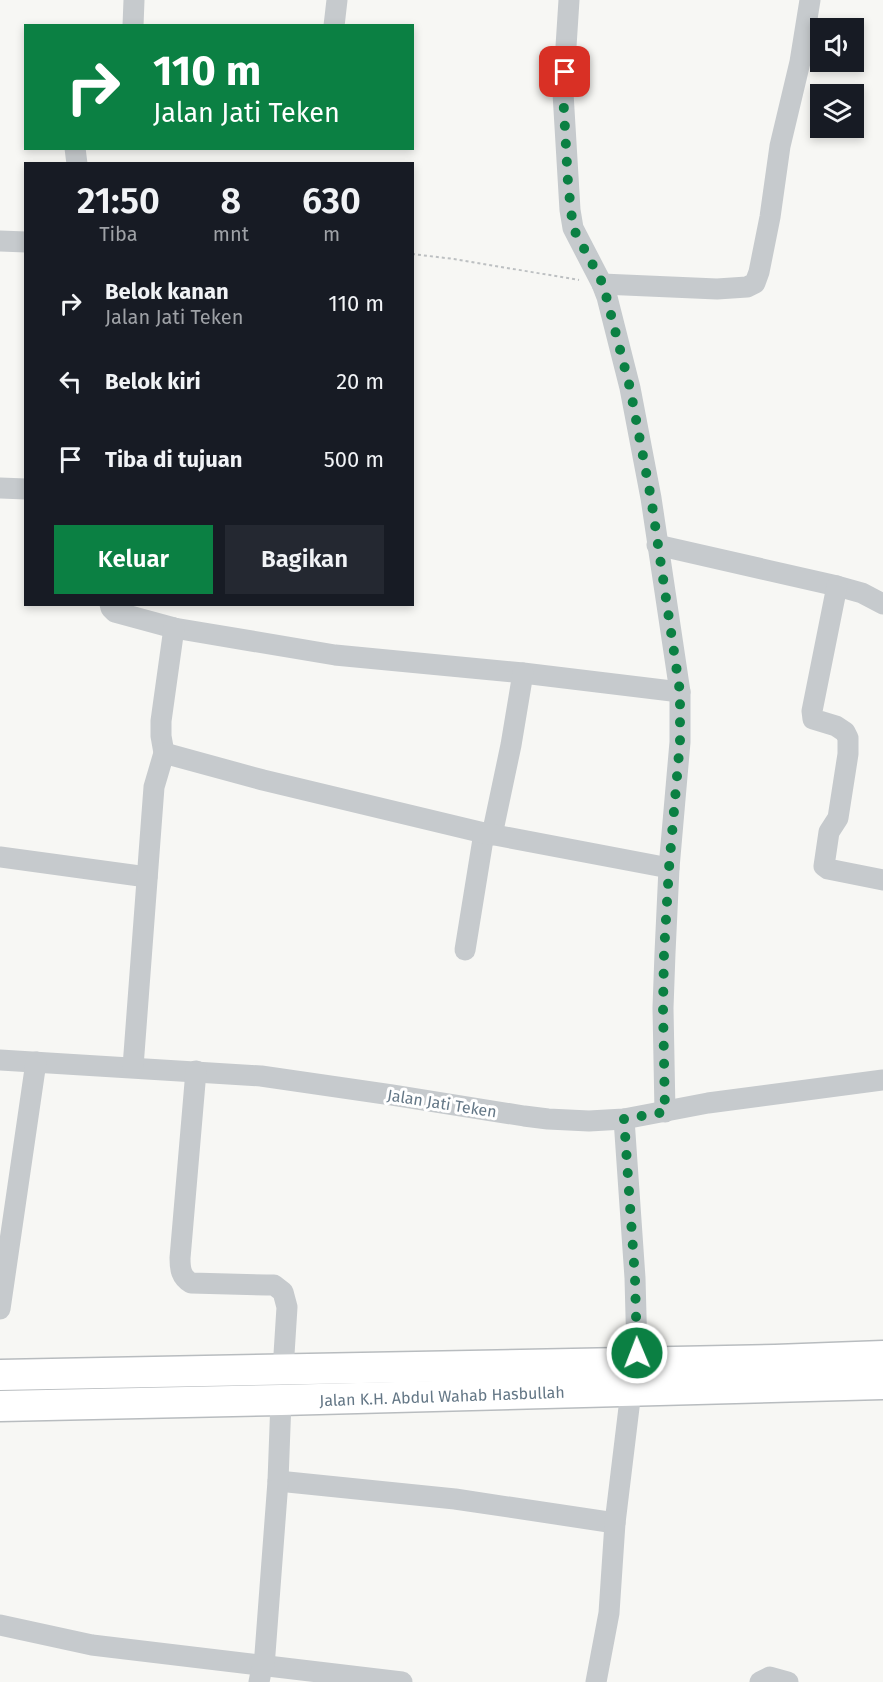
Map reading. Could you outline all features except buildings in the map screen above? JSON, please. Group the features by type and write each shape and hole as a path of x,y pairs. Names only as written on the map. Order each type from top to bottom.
{"highway":[{"name":"Jalan K.H. Abdul Wahab Hasbullah","path":"0,1406 281,1400 627,1372 883,1356"},
{"path":"813,1359 805,1375 814,1379 883,1376"},
{"name":"Jalan K.H. Abdul Wahab Hasbullah","path":"0,1375 283,1370 627,1372 780,1387 883,1384"}],"street":[{"path":"133,24 134,0"},
{"path":"334,24 337,0"},
{"path":"569,0 563,93 570,210 573,228 603,284 630,388 651,498 680,692 680,742 669,868 663,1008 665,1112"},
{"path":"603,284 717,289 747,287 755,283 771,217 780,146 800,62 810,0"},
{"path":"0,242 24,242"},
{"path":"0,488 24,489"},
{"path":"657,545 862,592 883,604"},
{"path":"837,586 812,711 813,719 836,726 848,738 848,754 838,818 829,832 824,866 828,869 883,880"},
{"path":"110,606 115,612 174,628 335,655 680,692"},
{"path":"133,1068 154,788 164,753 161,721 174,628"},
{"path":"465,950 488,834 511,745 523,674"},
{"path":"164,753 263,780 488,834 669,868"},
{"path":"0,856 147,877"},
{"name":"Jalan Jati Teken","path":"0,1060 196,1071 284,1079 548,1119 589,1121 624,1119 734,1099 883,1080"},
{"path":"0,1309 36,1062"},
{"path":"196,1071 180,1258 181,1273 191,1283 266,1285 274,1286 283,1292 287,1307 283,1370"},
{"path":"596,1682 609,1613 627,1372 637,1353 635,1278 624,1119"},
{"path":"261,1674 278,1481 281,1400"},
{"path":"278,1481 455,1499 615,1523"},
{"path":"0,1625 92,1645 261,1674 402,1682"},
{"path":"760,1682 770,1677 788,1682"}],"path":[{"path":"414,254 603,284"}],"route":[{"path":"565,72 563,93 573,228 580,245 603,284 630,388 651,498 680,692 680,742 664,953 665,1112 624,1119 635,1278 637,1353"}]}
